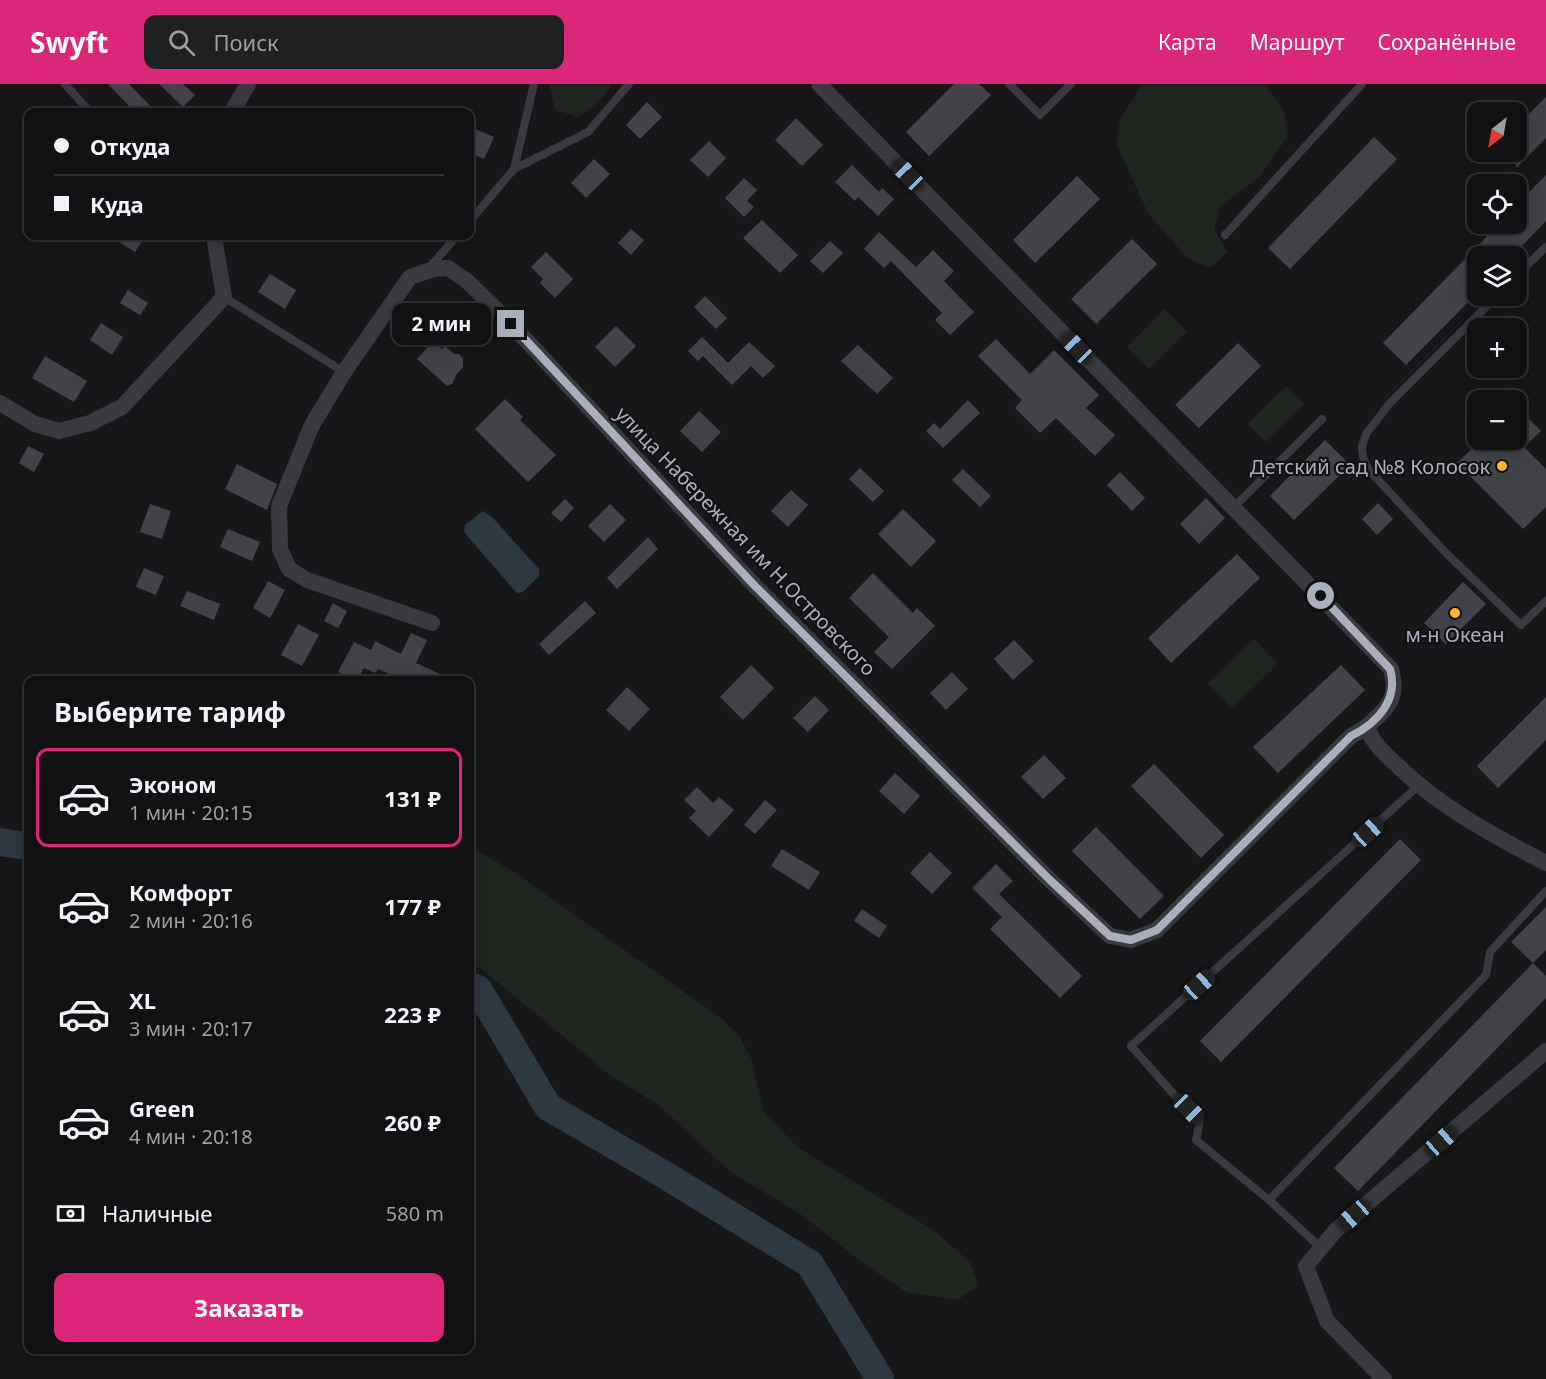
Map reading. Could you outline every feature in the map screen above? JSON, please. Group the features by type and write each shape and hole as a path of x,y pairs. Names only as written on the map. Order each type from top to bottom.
{"street":[{"path":"233,108 248,84"},
{"path":"819,84 1390,669 1394,681 1391,698 1367,728 1374,743 1418,786 1484,831 1546,863"},
{"path":"0,403 35,424 59,432 90,423 122,407 224,297 215,240"},
{"name":"улица Набережная им Н.Островского","path":"426,272 448,268 466,281 511,324 754,585 1051,881 1110,936 1131,940 1157,930 1351,736 1367,728"},
{"path":"426,272 410,277 344,372 312,425 279,506 280,549 289,569 307,580 432,623"},
{"path":"1384,1379 1327,1322 1306,1266 1336,1230 1546,1051"}],"lane":[{"path":"64,84 86,108"},
{"path":"514,169 534,84"},
{"path":"474,216 514,169 588,132 629,84"},
{"path":"1009,84 1040,115 1071,84"},
{"path":"1225,235 1362,84"},
{"path":"426,272 454,240"},
{"path":"1527,265 1546,247"},
{"path":"224,297 344,372"},
{"path":"1487,306 1390,403 1366,434 1362,447 1363,457 1368,469 1437,544 1521,625 1546,601"},
{"path":"1234,507 1322,419"},
{"path":"1322,1248 1269,1200 1196,1140 1200,1120 1131,1046 1418,786"},
{"path":"1269,1200 1486,975 1490,952 1546,891"}],"shaded area":[{"path":"549,84 612,84 599,102 578,117 555,110"},
{"path":"1142,84 1264,84 1284,111 1288,136 1259,177 1220,207 1214,230 1228,252 1210,268 1187,258 1148,213 1116,144 1120,120"},
{"path":"1164,309 1187,331 1149,369 1127,347"},
{"path":"1286,386 1304,404 1266,442 1248,424"},
{"path":"483,511 492,517 539,569 539,576 523,592 517,593 514,590 464,532 465,525"},
{"path":"1254,639 1278,664 1232,708 1208,683"},
{"path":"474,848 514,872 721,1018 740,1037 752,1060 763,1111 797,1147 933,1230 971,1263 978,1287 957,1300 906,1292 863,1263 799,1213 732,1173 657,1104 610,1075 484,971 474,965"}],"building":[{"path":"108,84 129,84 152,108 131,108"},
{"path":"159,84 183,84 195,95 183,107"},
{"path":"954,84 979,84 991,95 929,156 906,132"},
{"path":"1546,97 1546,138 1527,157 1527,116"},
{"path":"647,102 662,117 640,139 626,125"},
{"path":"796,118 823,145 802,166 775,140"},
{"path":"475,129 494,137 484,159 474,155"},
{"path":"1374,137 1397,159 1290,269 1268,248"},
{"path":"709,141 726,158 708,177 690,160"},
{"path":"594,159 610,174 586,198 571,183"},
{"path":"852,165 879,192 882,188 894,199 878,216 858,197 855,201 835,182"},
{"path":"1546,175 1546,221 1522,246 1478,246 1489,234 1527,234 1527,194"},
{"path":"1077,176 1100,199 1035,263 1013,240"},
{"path":"744,178 757,190 747,201 754,207 744,217 725,198"},
{"path":"762,220 798,255 780,273 743,238"},
{"path":"631,229 644,240 631,255 618,243"},
{"path":"879,232 916,267 933,250 954,271 944,281 974,312 950,335 935,320 942,313 891,261 884,268 864,249"},
{"path":"1132,239 1157,264 1096,324 1071,299"},
{"path":"116,240 142,240 135,252"},
{"path":"830,241 843,253 823,273 810,261"},
{"path":"546,252 573,279 555,298 540,283 543,279 531,267"},
{"path":"1467,257 1467,303 1406,365 1383,343"},
{"path":"270,274 296,290 285,309 258,292"},
{"path":"128,290 148,303 140,315 120,303"},
{"path":"705,296 727,318 716,329 694,307"},
{"path":"101,323 123,337 112,355 90,340"},
{"path":"616,326 636,346 615,367 595,347"},
{"path":"702,337 728,363 749,342 775,366 763,378 751,366 732,385 703,356 698,361 688,351"},
{"path":"996,339 1030,374 1054,350 1099,395 1086,408 1115,435 1095,456 1056,418 1040,433 1015,408 1022,400 978,356"},
{"path":"433,341 442,349 445,346 463,358 463,367 452,384 447,386 417,359"},
{"path":"1238,343 1261,366 1199,428 1175,405"},
{"path":"858,345 893,378 877,394 841,361"},
{"path":"45,356 87,381 74,402 32,378"},
{"path":"505,399 523,417 520,420 556,455 528,482 475,429"},
{"path":"968,400 980,413 943,448 926,431 934,423 940,429"},
{"path":"699,411 721,432 702,452 680,431"},
{"name":"Детский сад №8 Колосок","path":"1527,417 1541,431 1527,444"},
{"path":"1325,440 1350,465 1294,520 1270,496"},
{"path":"28,446 44,454 34,472 19,463"},
{"name":"Детский сад №8 Колосок","path":"1471,450 1527,450 1546,469 1546,507 1523,529 1457,463"},
{"path":"237,464 277,484 267,510 225,489"},
{"path":"860,468 884,491 873,502 849,479"},
{"path":"963,469 991,496 980,507 952,480"},
{"path":"1120,472 1145,498 1132,511 1107,485"},
{"path":"791,490 808,505 788,527 771,511"},
{"path":"1206,498 1225,518 1199,544 1180,524"},
{"path":"565,499 574,508 561,522 551,513"},
{"path":"1378,503 1393,519 1377,535 1362,519"},
{"path":"150,504 171,511 162,539 140,532"},
{"path":"610,504 626,520 604,542 588,526"},
{"path":"903,509 936,541 911,567 878,534"},
{"path":"228,529 260,542 252,561 220,547"},
{"path":"648,537 658,549 617,589 607,578"},
{"path":"1237,554 1260,578 1171,663 1148,638"},
{"path":"144,568 164,576 156,595 136,587"},
{"path":"873,573 913,613 917,608 935,626 892,669 874,652 889,637 849,598"},
{"path":"268,581 285,590 270,618 253,608"},
{"name":"м-н Океан","path":"1463,582 1486,604 1446,644 1424,623"},
{"path":"187,591 220,604 214,620 180,606"},
{"path":"585,601 596,613 549,655 539,644"},
{"path":"333,603 347,611 338,628 324,621"},
{"path":"298,624 319,635 302,666 281,655"},
{"path":"411,633 427,640 416,663 444,676 394,676 378,669 375,673 364,668 360,676 346,676 338,672 354,642 371,650 375,641 401,654"},
{"path":"1014,640 1034,661 1013,680 994,659"},
{"path":"751,665 774,688 743,720 720,697"},
{"path":"1341,665 1365,690 1278,773 1253,747"},
{"path":"952,672 968,689 946,710 930,693"},
{"path":"627,687 650,709 629,731 606,710"},
{"path":"815,696 829,710 808,732 793,718"},
{"path":"1546,697 1546,740 1498,788 1477,766"},
{"path":"1044,755 1066,778 1043,799 1021,777"},
{"path":"1154,764 1224,835 1201,858 1131,786"},
{"path":"895,773 920,796 904,814 879,791"},
{"path":"697,787 713,803 719,797 734,810 709,837 689,818 696,811 684,800"},
{"path":"765,800 777,810 755,834 744,825"},
{"path":"1096,827 1164,896 1140,919 1072,851"},
{"path":"1400,839 1421,860 1221,1062 1200,1041"},
{"path":"782,849 820,872 809,890 771,866"},
{"path":"930,852 952,873 932,894 910,873"},
{"path":"996,864 1013,881 999,894 1082,976 1060,998 990,929 1002,917 972,888"},
{"path":"1546,907 1546,950 1533,963 1511,942"},
{"path":"862,909 887,926 879,938 854,921"},
{"path":"1533,963 1546,976 1546,998 1358,1191 1334,1168"}],"waterway":[{"path":"0,842 24,845"},
{"path":"474,988 478,989 548,1107 665,1175 810,1264 880,1379"}],"place":[{"name":"Детский сад №8 Колосок","path":"1502,466"},
{"name":"м-н Океан","path":"1455,613"}],"route":[{"path":"511,324 754,585 1051,881 1110,936 1131,940 1157,930 1351,736 1367,728 1391,698 1394,681 1390,669 1321,596"}]}
